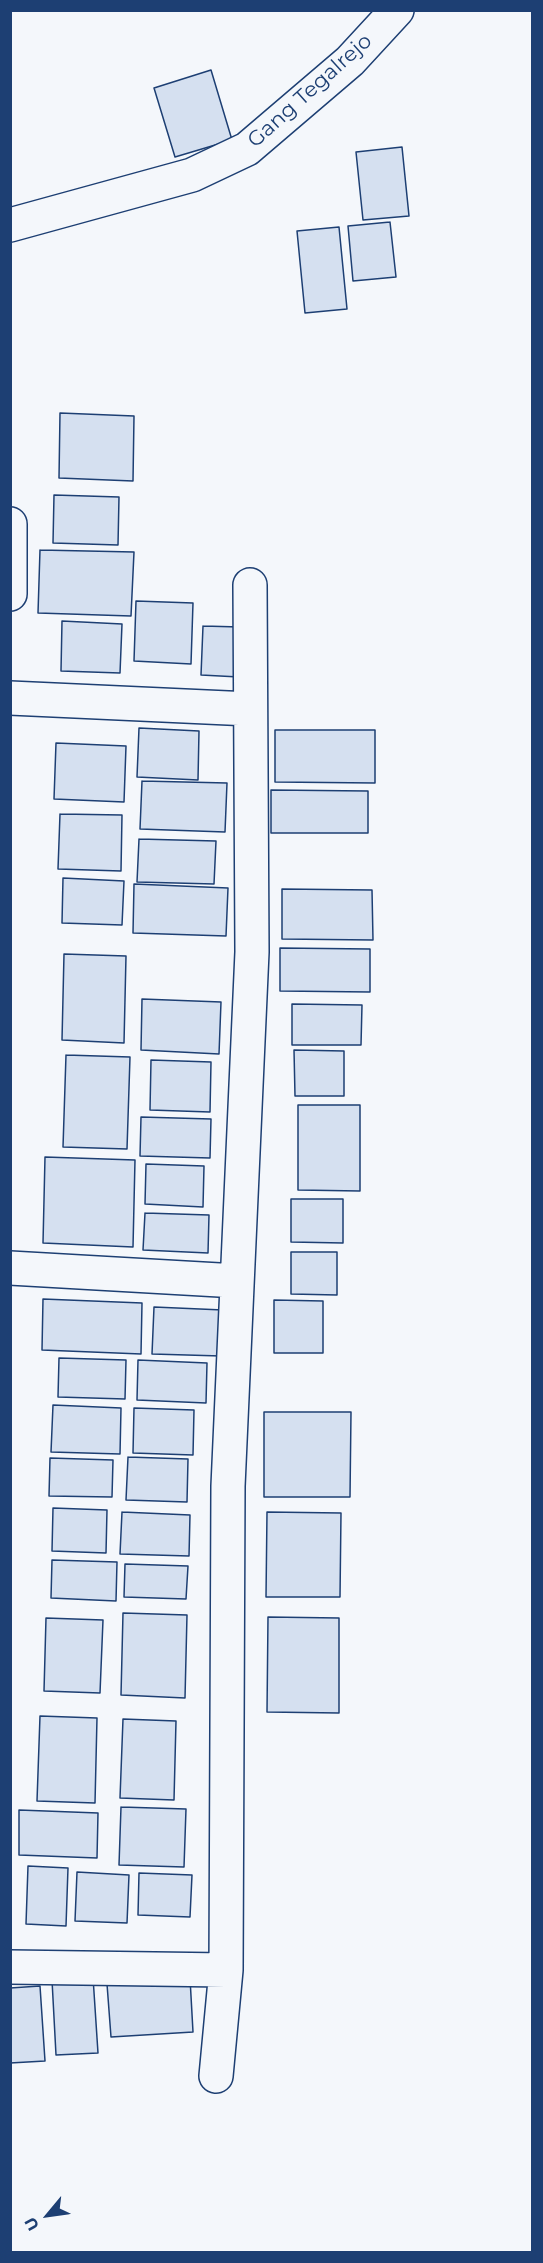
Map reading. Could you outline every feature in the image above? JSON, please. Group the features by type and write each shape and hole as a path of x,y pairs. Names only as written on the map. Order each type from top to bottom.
{"street":[{"name":"Gang Tegalrejo","path":"10,225 192,175 247,149 350,61 397,10"},
{"path":"10,524 10,594"},
{"path":"216,2076 226,1970 228,1486 252,952 250,585"},
{"path":"10,698 250,709"},
{"path":"10,1268 237,1281"},
{"path":"12,1967 226,1970"}],"building":[{"path":"211,70 232,140 175,157 154,88"},
{"path":"402,147 409,216 363,220 356,152"},
{"path":"390,222 396,277 353,281 348,226"},
{"path":"339,227 347,309 305,313 297,231"},
{"path":"60,413 134,416 133,481 59,478"},
{"path":"54,495 119,497 118,545 53,543"},
{"path":"40,550 134,552 131,616 38,613"},
{"path":"136,601 193,603 191,664 134,661"},
{"path":"62,621 122,624 120,673 61,671"},
{"path":"203,626 240,627 239,677 201,675"},
{"path":"139,728 199,731 198,780 137,777"},
{"path":"275,730 375,730 375,783 275,782"},
{"path":"56,743 126,746 124,802 54,799"},
{"path":"142,781 227,783 225,832 140,829"},
{"path":"271,790 368,791 368,833 271,833"},
{"path":"60,814 122,815 121,871 58,869"},
{"path":"139,839 216,841 214,884 137,882"},
{"path":"63,878 124,881 122,925 62,923"},
{"path":"134,884 228,888 226,936 133,933"},
{"path":"282,889 372,890 373,940 282,939"},
{"path":"280,948 370,949 370,992 280,991"},
{"path":"64,954 126,956 124,1043 62,1040"},
{"path":"142,999 221,1002 219,1054 141,1050"},
{"path":"292,1004 362,1005 361,1045 292,1045"},
{"path":"294,1050 344,1051 344,1096 295,1096"},
{"path":"66,1055 130,1057 127,1149 63,1147"},
{"path":"151,1060 211,1062 210,1112 150,1110"},
{"path":"298,1105 360,1105 360,1191 298,1190"},
{"path":"141,1117 211,1119 210,1158 140,1156"},
{"path":"45,1157 135,1160 133,1247 43,1243"},
{"path":"146,1164 204,1166 203,1207 145,1204"},
{"path":"291,1199 343,1199 343,1243 291,1242"},
{"path":"145,1213 209,1215 208,1253 143,1250"},
{"path":"291,1252 337,1252 337,1295 291,1294"},
{"path":"43,1299 142,1303 141,1354 42,1350"},
{"path":"274,1300 323,1301 323,1353 274,1353"},
{"path":"154,1307 223,1310 221,1356 152,1354"},
{"path":"59,1358 126,1360 125,1399 58,1397"},
{"path":"138,1360 207,1363 206,1403 137,1400"},
{"path":"53,1405 121,1408 120,1454 51,1452"},
{"path":"134,1408 194,1410 193,1455 133,1453"},
{"path":"264,1412 351,1412 350,1497 264,1497"},
{"path":"128,1457 188,1459 187,1502 126,1500"},
{"path":"50,1458 113,1460 112,1497 49,1496"},
{"path":"53,1508 107,1510 106,1553 52,1551"},
{"path":"122,1512 190,1515 189,1556 120,1554"},
{"path":"267,1512 341,1513 340,1597 266,1597"},
{"path":"52,1560 117,1562 116,1601 51,1598"},
{"path":"125,1564 188,1566 186,1599 124,1597"},
{"path":"123,1613 187,1615 185,1698 121,1695"},
{"path":"268,1617 339,1618 339,1713 267,1712"},
{"path":"46,1618 103,1620 100,1693 44,1691"},
{"path":"40,1716 97,1718 95,1803 37,1801"},
{"path":"123,1719 176,1721 174,1800 120,1798"},
{"path":"121,1807 186,1809 184,1867 119,1865"},
{"path":"19,1810 98,1813 97,1858 19,1855"},
{"path":"28,1866 68,1868 66,1926 26,1924"},
{"path":"77,1872 129,1875 127,1923 75,1921"},
{"path":"139,1873 192,1875 190,1917 138,1915"},
{"path":"93,1977 98,2053 56,2055 52,1980"},
{"path":"190,1978 193,2032 111,2037 107,1984"},
{"path":"40,1986 45,2061 10,2063 10,1988"}]}
